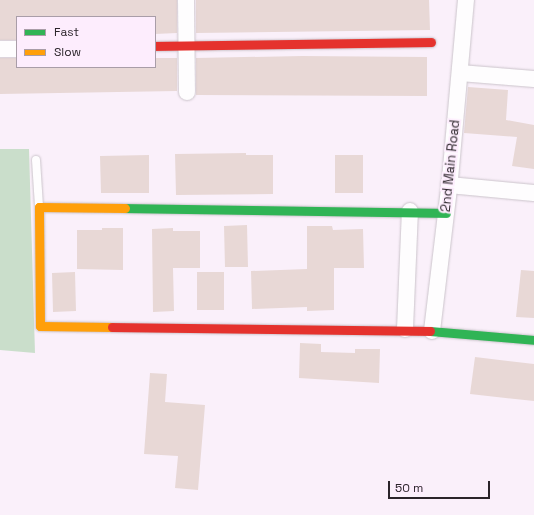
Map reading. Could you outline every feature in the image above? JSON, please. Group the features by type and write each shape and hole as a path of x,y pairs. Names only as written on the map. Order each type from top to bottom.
{"street":[{"path":"186,0 187,92"},
{"name":"2nd Main Road","path":"432,331 449,185 466,0"},
{"path":"156,46 431,42"},
{"path":"0,49 16,49"},
{"path":"460,73 534,79"},
{"path":"449,185 534,193"},
{"path":"446,213 410,211 39,207 40,326 405,329 534,340"},
{"path":"405,329 410,211"}],"lane":[{"path":"36,160 39,207"}],"green space":[{"path":"0,149 29,149 35,353 0,350"}],"building":[{"path":"0,0 177,0 177,33 156,34 156,16 16,16 16,40 0,40"},
{"path":"196,0 429,0 430,30 196,33"},
{"path":"302,56 427,57 427,96 196,95 196,58"},
{"path":"0,58 16,58 16,68 156,68 156,58 177,58 177,91 0,94"},
{"path":"468,87 508,90 506,120 534,125 534,169 512,166 517,137 464,133"},
{"path":"246,153 246,155 273,155 273,194 176,195 175,154"},
{"path":"149,155 149,193 101,193 100,156"},
{"path":"335,155 363,155 363,193 335,193"},
{"path":"247,225 248,267 225,267 224,226"},
{"path":"307,226 332,226 333,230 363,229 364,268 334,268 334,310 307,311 307,307 252,309 251,271 307,269"},
{"path":"102,228 123,228 123,270 77,269 77,230 102,230"},
{"path":"173,228 173,231 200,231 200,268 173,268 174,311 153,312 152,229"},
{"path":"521,270 534,271 534,318 516,317"},
{"path":"75,272 76,311 53,312 52,273"},
{"path":"197,272 224,272 224,310 197,310"},
{"path":"300,343 321,344 321,352 355,353 355,349 380,349 379,383 299,378"},
{"path":"475,357 534,364 534,401 470,394"},
{"path":"150,373 167,374 165,402 205,405 198,490 175,488 178,456 144,454"}],"traffic: fast":[{"path":"125,208 446,213"},
{"path":"430,331 534,340"}],"traffic: slow":[{"path":"112,327 40,326 39,207 125,208"}],"traffic: jam":[{"path":"156,46 431,42"},
{"path":"112,327 430,331"}]}
